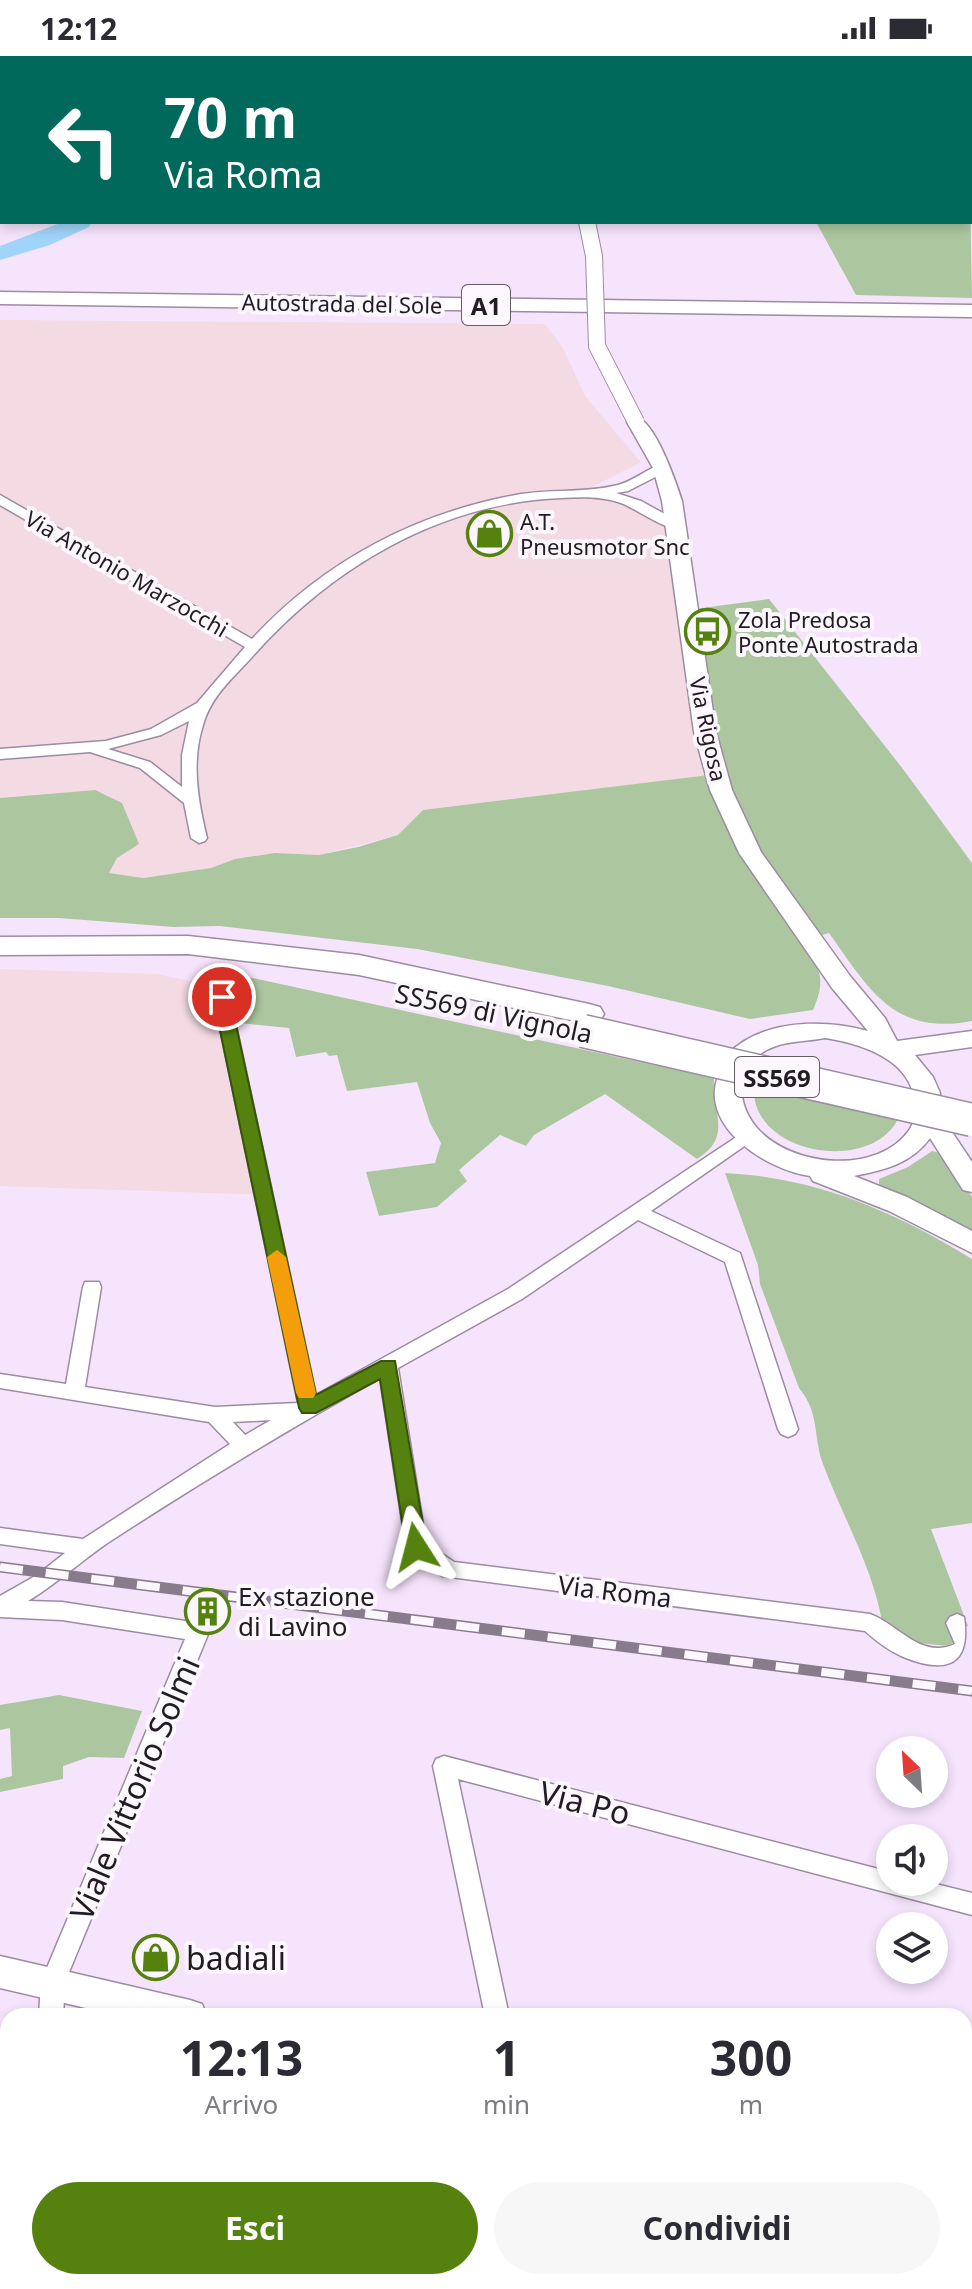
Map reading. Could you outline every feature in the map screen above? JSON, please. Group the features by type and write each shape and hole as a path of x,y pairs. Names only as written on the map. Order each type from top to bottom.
{"highway":[{"name":"Autostrada del Sole","path":"0,298 972,311"},
{"name":"Autostrada del Sole","path":"0,307 972,319"},
{"name":"SS569 di Vignola","path":"5,946 207,956 586,1023 972,1100"},
{"name":"SS569 di Vignola","path":"586,1023 972,1120"}],"main road":[{"name":"Via Rigosa","path":"587,224 594,256 597,346 662,468 676,526 705,732 721,790 750,853 841,982 876,1024 890,1050"},
{"path":"825,1030 841,1011 841,982"},
{"path":"800,1165 837,1170 878,1163 913,1143 923,1129 929,1100 915,1070 890,1050 865,1038 825,1030 773,1038 744,1054 727,1079 726,1105 736,1126 747,1138 771,1154 898,1204 972,1243"},
{"path":"890,1050 972,1040"},
{"path":"923,1083 934,1065 972,1040"},
{"path":"928,1115 972,1183"},
{"path":"0,1972 52,1999 125,2008"}],"street":[{"path":"0,754 86,748 132,741 187,718 202,706 271,626 321,582 372,549 409,532 479,508 515,500 623,488 662,468"},
{"path":"594,493 632,503 676,526"},
{"name":"Via Antonio Marzocchi","path":"0,499 254,646"},
{"path":"199,838 189,800 190,748 202,706"},
{"path":"86,748 112,752 145,765 189,800"},
{"path":"217,975 306,1410"},
{"path":"0,1607 44,1581 87,1548 243,1446 515,1294 747,1138"},
{"path":"637,1212 733,1258 788,1429"},
{"path":"74,1393 92,1287"},
{"name":"Via Roma","path":"388,1366 416,1547 449,1570 870,1623 903,1647 936,1655 960,1653 966,1645 957,1623"},
{"path":"0,1381 215,1415 306,1410"},
{"path":"215,1415 243,1446"},
{"path":"0,1536 87,1548"},
{"path":"44,1581 44,1595 62,1611"},
{"name":"Viale Vittorio Solmi","path":"0,1607 62,1611 198,1632 52,1999"},
{"name":"Via Po","path":"495,2008 444,1766 972,1904"}],"shaded area":[{"path":"0,320 545,324 563,348 585,396 641,462 586,490 637,505 678,523 710,775 423,810 398,835 319,855 275,853 235,859 211,868 143,878 109,873 117,858 95,790 0,798"},
{"path":"0,969 157,974 218,987 273,1195 0,1186"}],"green space":[{"path":"817,224 971,224 972,298 856,295"},
{"path":"769,599 903,769 972,863 972,1021 945,1024 903,1015 871,989 829,933 805,940 820,974 820,990 813,1010 750,1019 608,986 417,949 220,926 174,927 59,918 0,918 0,798 95,790 122,803 139,844 117,858 109,873 143,878 211,868 235,859 275,853 319,855 358,847 398,835 423,810 709,775 687,610"},
{"path":"239,975 714,1078 718,1123 715,1141 697,1159 605,1094 534,1135 526,1146 500,1135 459,1170 467,1181 437,1207 379,1216 366,1172 435,1163 441,1143 430,1123 417,1082 347,1091 337,1055 329,1056 326,1052 296,1057 289,1028 240,1023"},
{"path":"754,1087 898,1119 884,1136 863,1147 839,1151 814,1149 790,1141 771,1128 758,1110"},
{"path":"932,1151 944,1154 972,1197 972,1235 879,1187 879,1179 908,1167"},
{"path":"725,1173 792,1182 854,1200 913,1226 972,1259 972,1523 931,1529 968,1626 952,1628 954,1642 948,1646 918,1643 883,1627 873,1585 823,1464 810,1407 799,1388 760,1284 758,1265"},
{"path":"59,1695 142,1711 124,1758 89,1757 63,1766 63,1779 0,1792 0,1779 12,1776 10,1728 0,1730 0,1705"}],"building":[{"name":"Ex stazione di Lavino","path":"204,1602 230,1605 224,1628 200,1621"}],"waterway":[{"path":"0,253 42,240 77,224"}],"railway":[{"path":"0,1567 972,1691"}],"slow traffic":[{"path":"277,1257 306,1393"}],"place":[{"name":"A.T. Pneusmotor Snc","path":"489,534"},
{"name":"Zola Predosa Ponte Autostrada","path":"707,632"},
{"name":"Ex stazione di Lavino","path":"207,1611"},
{"name":"badiali","path":"155,1957"}],"route":[{"path":"222,997 309,1408 388,1366 416,1547"}]}
